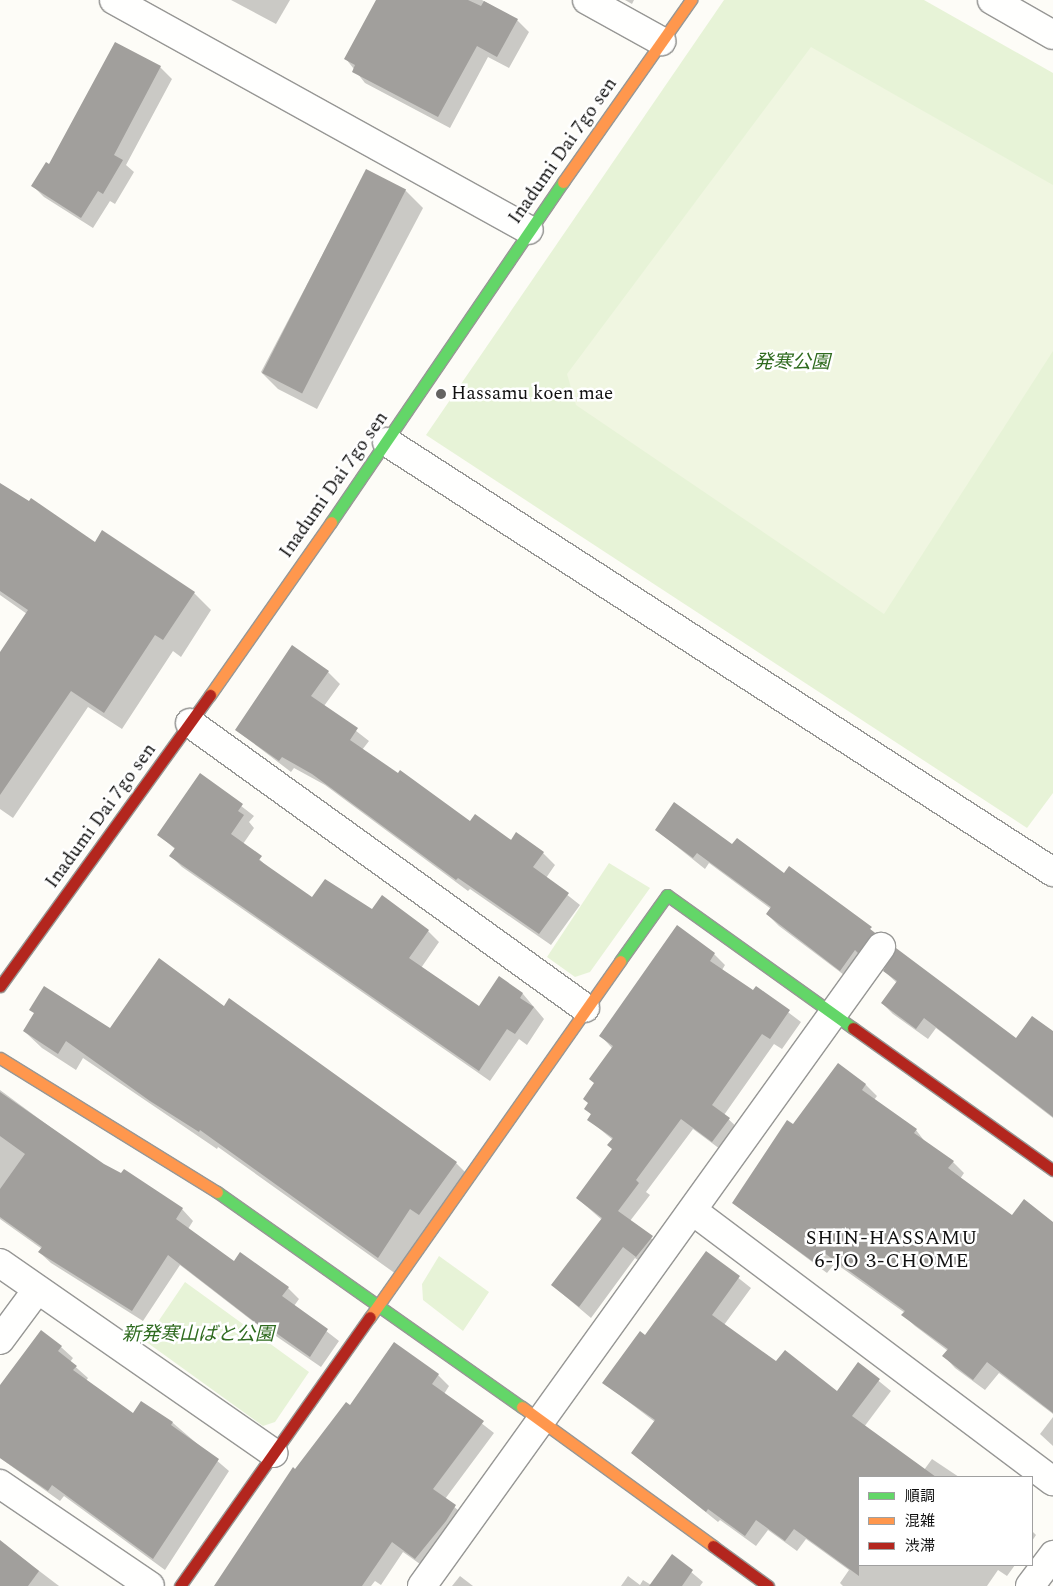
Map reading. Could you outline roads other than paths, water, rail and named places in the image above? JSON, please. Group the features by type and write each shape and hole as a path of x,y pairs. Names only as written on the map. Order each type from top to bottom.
{"street":[{"path":"114,0 528,230"},
{"path":"587,0 661,41"},
{"name":"Inadumi Dai 7go sen","path":"0,986 190,723 386,442 528,230 691,0"},
{"path":"992,0 1053,35"},
{"path":"386,442 1053,872"},
{"path":"190,723 585,1008"},
{"path":"180,1586 585,1008 667,895 1053,1170"},
{"path":"422,1586 835,1015 882,947"},
{"path":"0,1058 242,1207 542,1421 768,1586"},
{"path":"693,1211 1053,1480"},
{"path":"0,1263 36,1290 273,1453"},
{"path":"0,1340 36,1290"},
{"path":"0,1484 150,1586"},
{"path":"1030,1586 1053,1555"}],"place":[{"name":"Hassamu koen mae","path":"441,394"}],"district":[{"name":"SHIN-HASSAMU 6-JO 3-CHOME","path":"892,1250"}],"park label":[{"name":"発寒公園","path":"792,363"},
{"name":"新発寒山ばと公園","path":"198,1335"}]}
